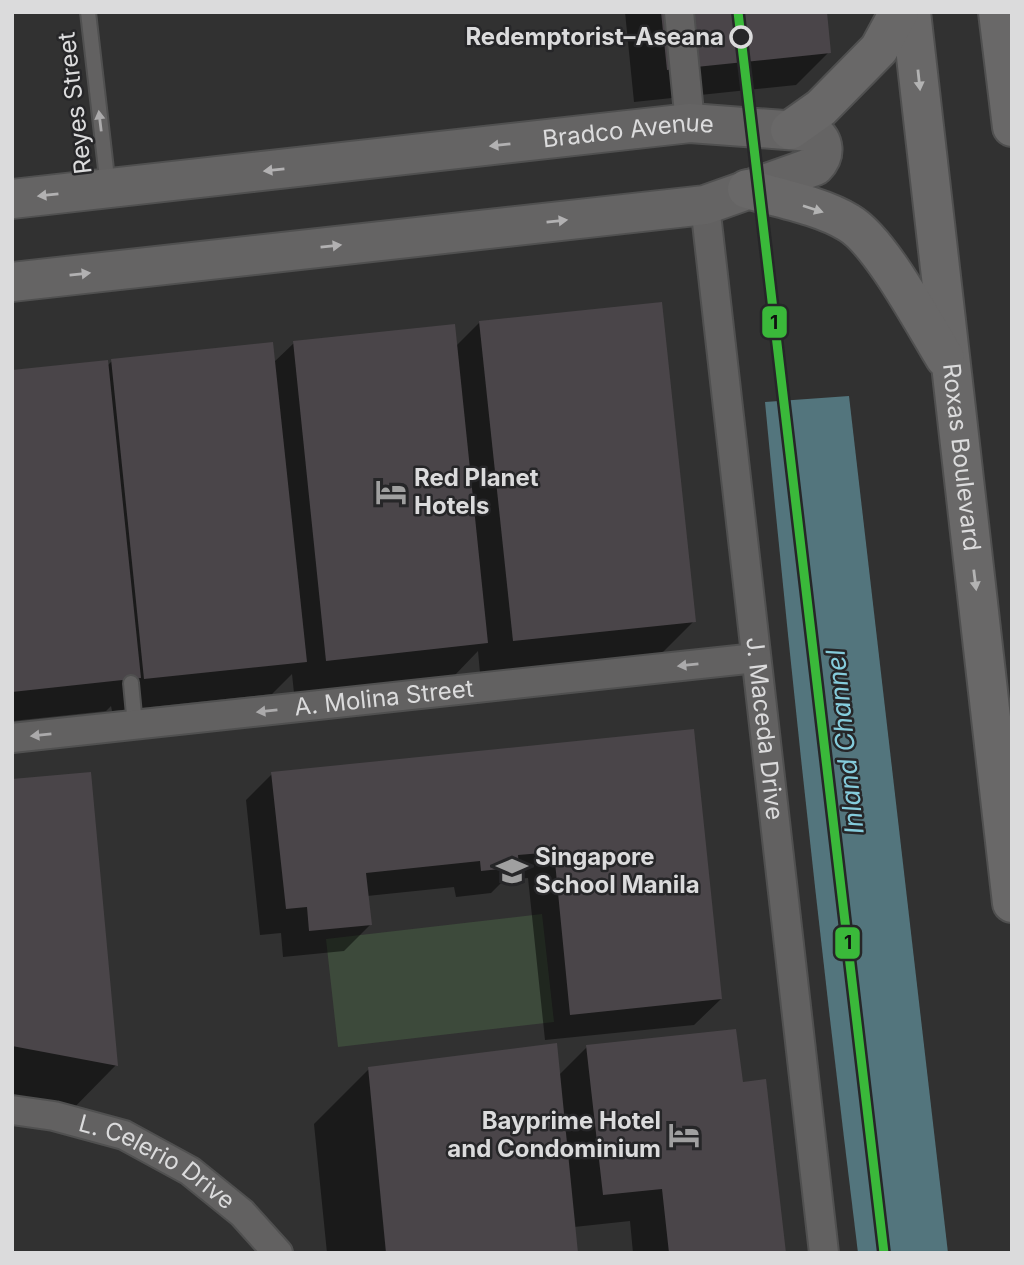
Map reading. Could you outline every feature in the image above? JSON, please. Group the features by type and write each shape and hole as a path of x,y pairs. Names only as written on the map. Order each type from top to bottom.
{"highway":[{"path":"790,130 821,108 879,49 899,12"},
{"name":"Roxas Boulevard","path":"911,12 1012,903"},
{"path":"998,12 1012,128"},
{"path":"747,189 850,223 876,248 950,367"}],"street":[{"path":"679,12 690,123"},
{"name":"Bradco Avenue","path":"12,199 690,123 812,132 820,138 823,152 816,166 705,205 12,282"},
{"name":"J. Maceda Drive","path":"705,205 824,1253"},
{"name":"A. Molina Street","path":"12,738 756,658"},
{"name":"L. Celerio Drive","path":"12,1110 54,1116 124,1135 190,1171 242,1213 278,1253"}],"lane":[{"name":"Reyes Street","path":"88,12 108,188"},
{"path":"131,683 135,725"}],"green space":[{"path":"542,914 554,1022 338,1047 326,939"}],"water":[{"name":"Inland Channel","path":"849,396 948,1253 858,1253 832,1041 765,402"}],"building":[{"name":"Redemptorist–Aseana","path":"661,12 827,12 831,53 667,70"},
{"path":"662,302 696,622 513,641 479,321"},
{"name":"Red Planet Hotels","path":"455,324 488,643 326,661 293,341"},
{"path":"273,342 307,662 144,679 111,359"},
{"path":"108,360 141,678 12,692 12,370"},
{"path":"694,729 722,999 570,1015 554,852 518,855 519,867 481,871 480,861 366,873 372,925 309,931 307,907 286,909 271,772"},
{"path":"91,772 118,1066 12,1046 12,779"},
{"name":"Bayprime Hotel and Condominium","path":"736,1029 743,1082 766,1079 786,1253 669,1253 662,1189 603,1195 586,1045"},
{"path":"557,1043 578,1253 386,1253 368,1067"}],"transit line":[{"name":"1","path":"738,12 884,1253"}],"place":[{"name":"Redemptorist–Aseana","path":"741,37"},
{"name":"Red Planet Hotels","path":"391,492"},
{"name":"Singapore School Manila","path":"512,871"},
{"name":"Bayprime Hotel and Condominium","path":"684,1135"}]}
